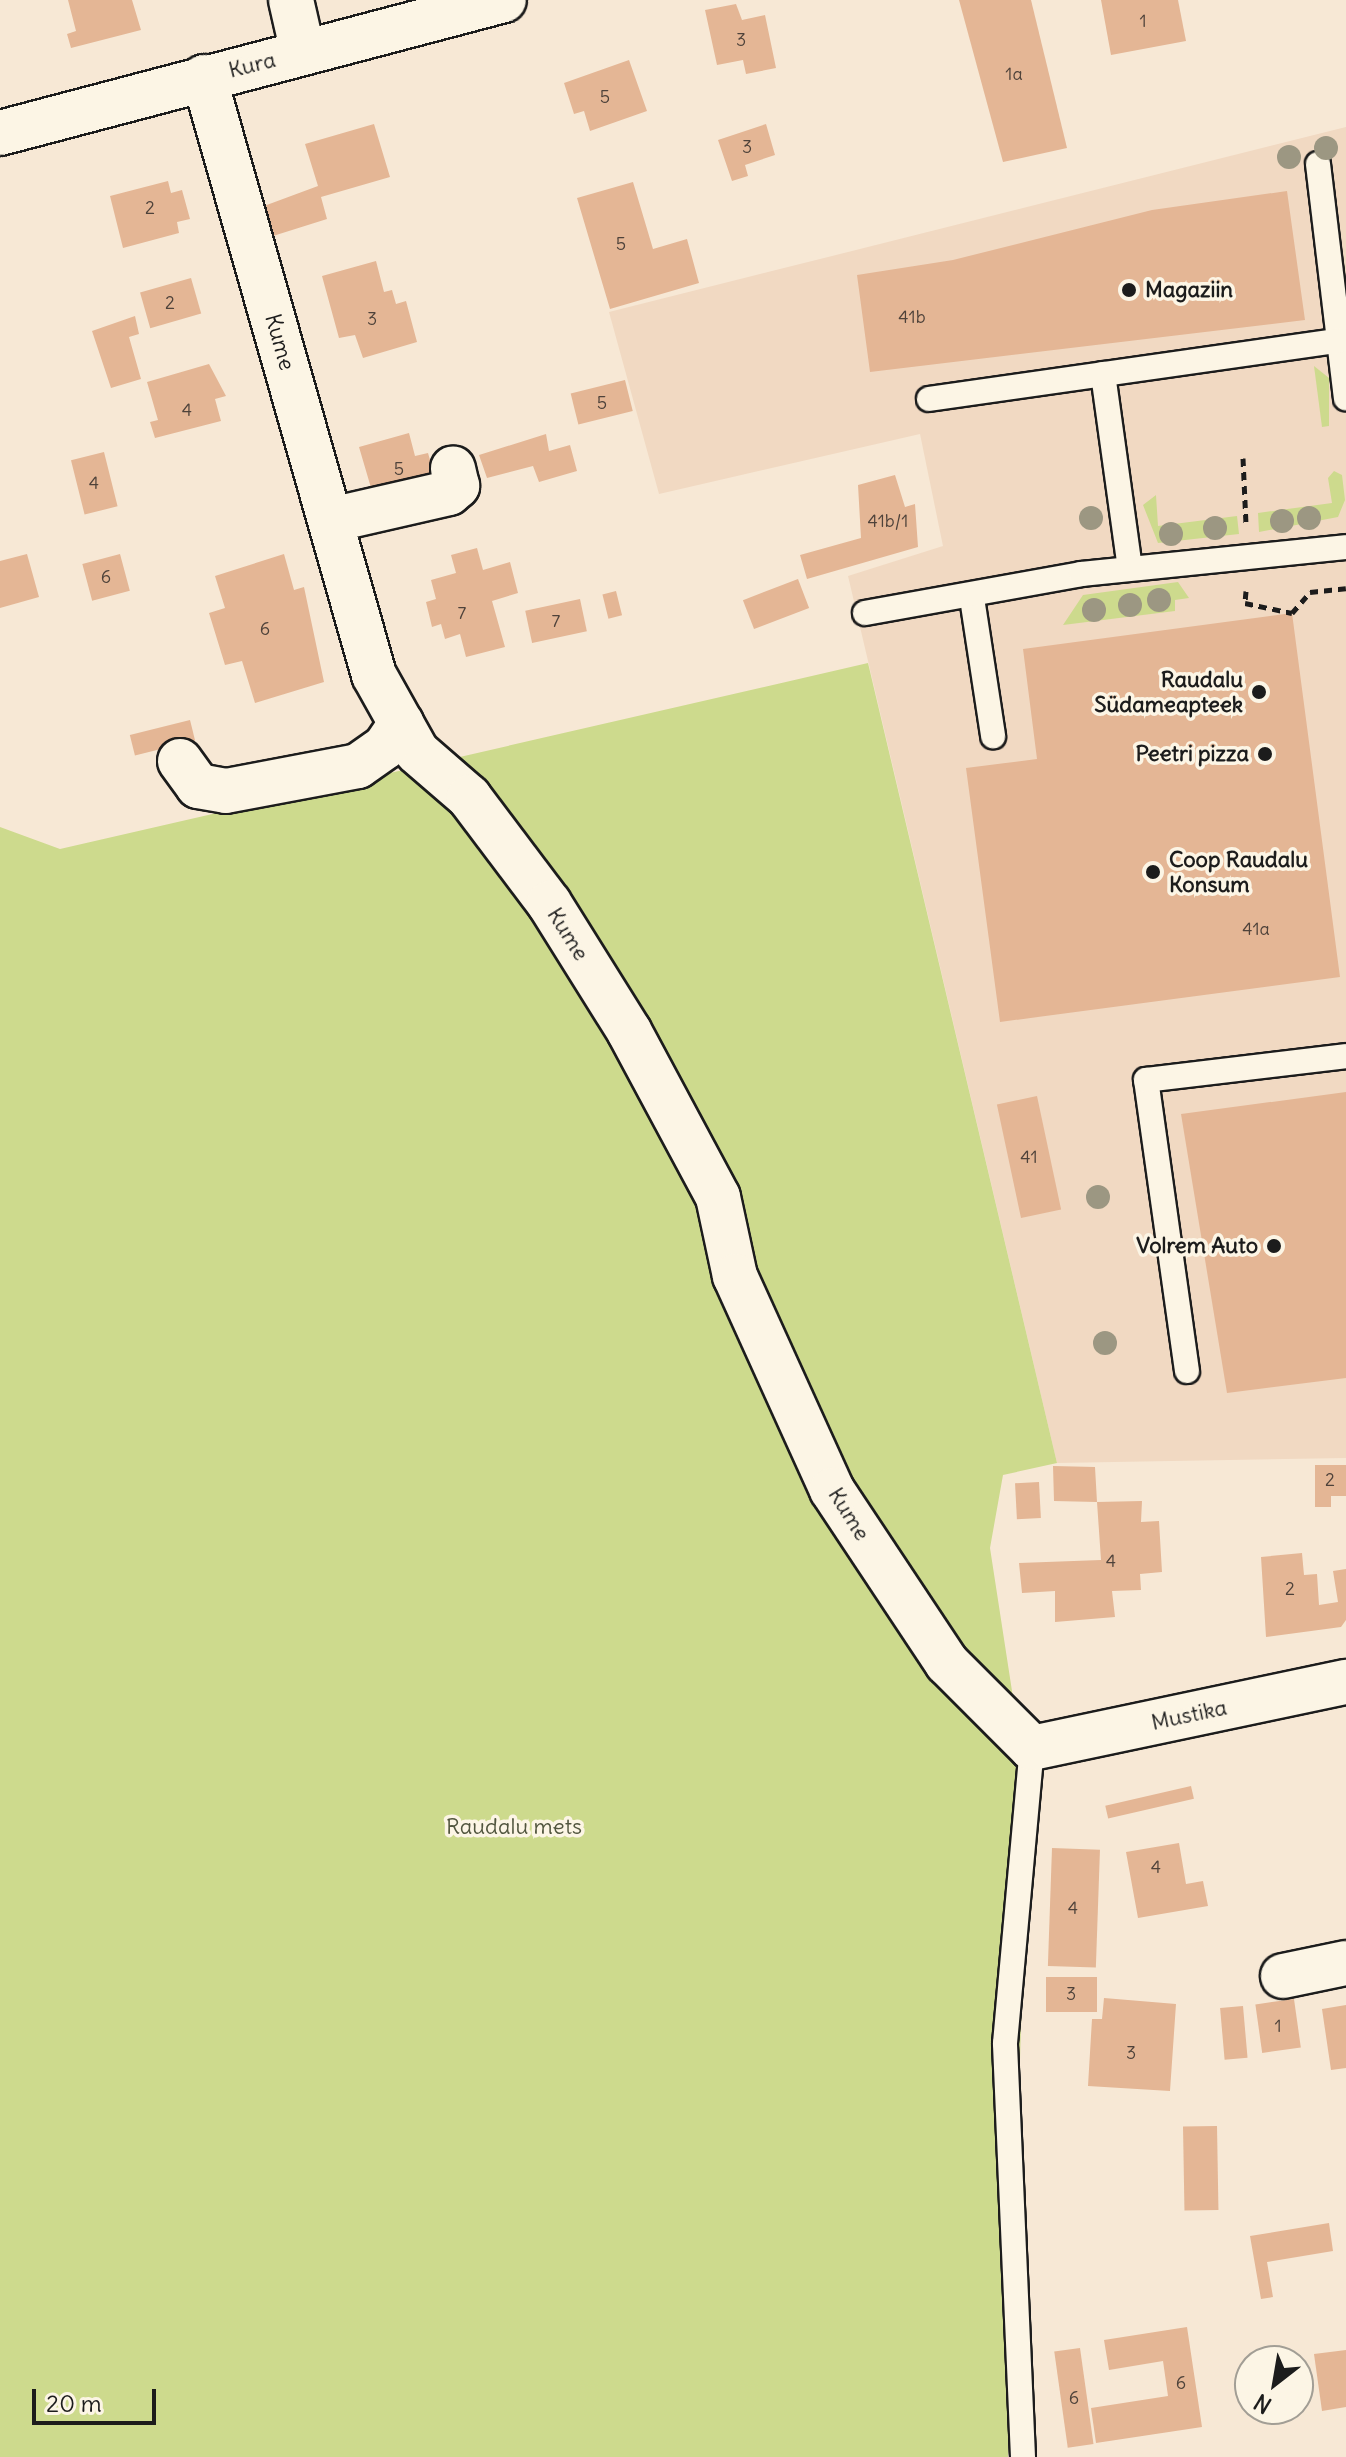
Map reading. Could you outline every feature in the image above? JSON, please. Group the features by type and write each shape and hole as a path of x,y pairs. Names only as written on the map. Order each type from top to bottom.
{"street":[{"path":"291,0 303,53"},
{"name":"Kura","path":"0,133 504,0"},
{"name":"Kume","path":"204,77 374,675 417,752 469,797 549,903 629,1031 718,1197 735,1276 832,1490 947,1663 1032,1748"},
{"path":"331,520 449,493 457,486 453,468"},
{"path":"180,761 198,786 226,791 358,766 385,747 401,723"},
{"name":"Mustika","path":"1032,1748 1346,1682"},
{"path":"1283,1976 1346,1963"}],"lane":[{"path":"1318,164 1346,398"},
{"path":"929,399 1339,341"},
{"path":"1103,374 1130,568"},
{"path":"865,613 972,598 1130,568 1346,547"},
{"path":"972,598 993,736"},
{"path":"1187,1371 1146,1080 1346,1056"},
{"path":"1023,2457 1005,2043 1032,1748"}],"path":[{"path":"1292,613 1310,592 1346,588"}],"shaded area":[{"path":"1346,127 1346,1458 1057,1463 848,576 943,546 920,434 659,494 609,312"}],"green space":[{"path":"1314,366 1329,378 1329,426 1322,427"},
{"path":"1334,471 1342,475 1345,500 1338,517 1259,532 1258,513 1332,503 1328,478"},
{"path":"1156,495 1158,526 1237,516 1239,534 1158,543 1143,505"},
{"path":"1178,582 1189,598 1175,600 1175,611 1063,625 1083,595"},
{"name":"Raudalu mets","path":"868,663 1057,1463 1003,1475 990,1548 1028,1795 1008,2457 0,2457 0,827 60,849"}],"building":[{"path":"68,0 132,0 141,30 71,48 67,34 76,31"},
{"path":"959,0 1031,0 1067,148 1003,162"},
{"path":"1101,0 1178,0 1186,41 1111,55"},
{"path":"736,4 742,20 765,15 776,68 746,74 743,60 717,65 705,10"},
{"path":"629,60 647,111 590,131 584,111 574,114 564,83"},
{"path":"374,124 390,177 321,197 327,219 273,236 264,206 318,186 305,144"},
{"path":"766,124 775,155 745,165 748,176 732,181 718,140"},
{"path":"168,181 171,193 182,190 190,219 177,222 179,233 123,248 110,196"},
{"path":"633,182 653,249 687,239 699,283 610,309 577,198"},
{"name":"Magaziin","path":"1287,191 1305,320 870,372 857,275 953,260 1152,210"},
{"path":"376,261 384,292 392,290 396,304 406,301 417,342 363,358 355,335 339,338 322,276"},
{"path":"191,278 201,314 150,328 140,293"},
{"path":"135,316 139,334 129,337 141,379 111,388 92,331"},
{"path":"209,364 226,396 215,399 221,421 155,438 150,422 158,420 147,382"},
{"path":"625,380 633,411 578,425 571,394"},
{"path":"409,433 415,456 428,453 436,481 374,498 359,447"},
{"path":"546,434 549,451 570,445 577,471 539,482 533,466 487,478 479,455"},
{"path":"104,452 118,506 85,515 71,460"},
{"path":"895,475 905,507 915,504 918,547 807,579 800,555 861,538 858,485"},
{"path":"477,548 483,570 510,562 518,593 492,601 505,647 466,657 460,634 445,639 441,624 432,627 426,602 436,599 431,580 456,573 451,555"},
{"path":"27,554 39,597 0,608 0,561"},
{"path":"120,554 130,591 92,601 82,564"},
{"path":"284,554 294,590 304,587 324,682 255,703 242,661 225,665 209,613 225,608 215,576"},
{"path":"798,579 809,608 754,629 743,600"},
{"path":"616,591 622,615 608,619 602,594"},
{"path":"580,599 587,631 532,643 525,611"},
{"name":"Coop Raudalu Konsum","path":"1292,613 1340,977 1000,1022 966,768 1037,759 1023,649"},
{"path":"190,720 195,740 135,755 130,735"},
{"name":"Volrem Auto","path":"1346,1092 1346,1378 1227,1393 1181,1114"},
{"path":"1037,1096 1061,1209 1021,1218 997,1105"},
{"path":"1315,1465 1346,1465 1346,1496 1331,1496 1331,1507 1315,1507"},
{"path":"1053,1466 1095,1467 1097,1502 1054,1501"},
{"path":"1039,1482 1041,1518 1017,1519 1015,1483"},
{"path":"1142,1501 1141,1522 1159,1521 1162,1572 1140,1574 1141,1590 1112,1591 1115,1617 1055,1622 1055,1591 1022,1593 1019,1563 1101,1560 1097,1502"},
{"path":"1302,1553 1304,1575 1317,1574 1319,1605 1338,1602 1333,1571 1346,1569 1346,1620 1341,1627 1266,1637 1261,1557"},
{"path":"1191,1786 1194,1799 1108,1818 1105,1806"},
{"path":"1179,1843 1186,1884 1203,1881 1208,1906 1138,1918 1126,1852"},
{"path":"1052,1848 1100,1850 1096,1968 1048,1966"},
{"path":"1046,1977 1097,1977 1097,2012 1046,2012"},
{"path":"1104,1998 1176,2004 1170,2091 1088,2086 1092,2019 1102,2019"},
{"path":"1294,1999 1301,2048 1262,2053 1255,2004"},
{"path":"1346,2005 1346,2068 1331,2070 1322,2009"},
{"path":"1243,2006 1248,2058 1225,2060 1220,2008"},
{"path":"1217,2126 1218,2210 1184,2211 1183,2127"},
{"path":"1329,2223 1333,2251 1267,2262 1273,2297 1261,2299 1250,2236"},
{"path":"1187,2327 1202,2427 1096,2443 1091,2408 1168,2396 1163,2361 1109,2370 1104,2340"},
{"path":"1080,2348 1093,2444 1068,2448 1054,2352"},
{"path":"1346,2350 1346,2407 1322,2411 1314,2354"}],"place":[{"name":"Magaziin","path":"1129,290"},
{"name":"Raudalu Südameapteek","path":"1259,692"},
{"name":"Peetri pizza","path":"1265,754"},
{"name":"Coop Raudalu Konsum","path":"1153,872"},
{"name":"Volrem Auto","path":"1274,1246"}]}
